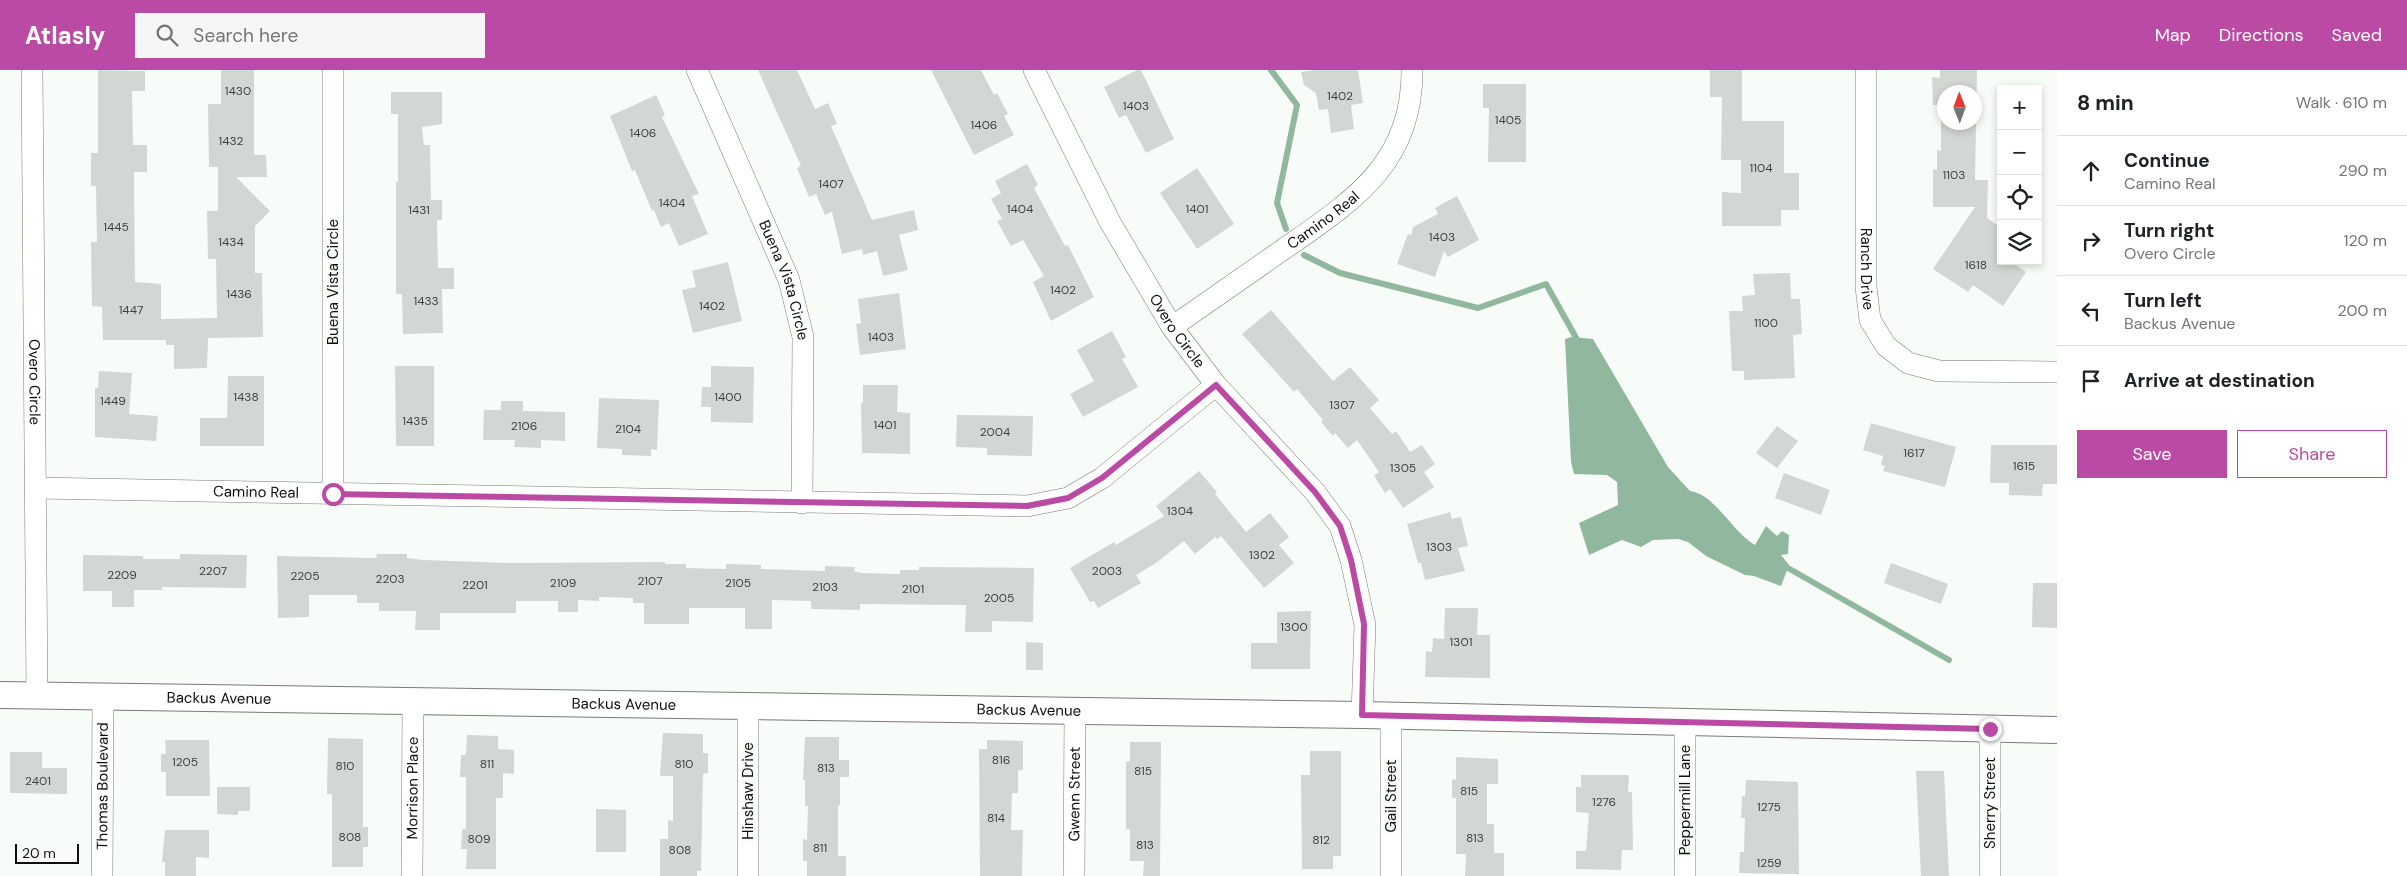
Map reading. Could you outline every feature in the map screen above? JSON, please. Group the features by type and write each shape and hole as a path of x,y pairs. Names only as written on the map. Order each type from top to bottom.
{"street":[{"name":"Overo Circle","path":"32,70 37,696"},
{"name":"Buena Vista Circle","path":"333,70 333,494"},
{"name":"Buena Vista Circle","path":"697,70 789,280 803,337 802,503"},
{"name":"Overo Circle","path":"1034,70 1110,222 1172,326 1216,385 1315,492 1340,526 1351,560 1364,624 1362,715"},
{"name":"Camino Real","path":"1172,326 1345,207 1374,179 1394,151 1408,117 1412,70"},
{"name":"Ranch Drive","path":"1866,70 1866,287 1870,320 1886,346 1908,362 1939,370 2057,372"},
{"name":"Camino Real","path":"36,488 1027,506 1068,498 1102,478 1216,385"},
{"name":"Backus Avenue","path":"0,695 1362,715 2057,730"},
{"name":"Thomas Boulevard","path":"102,876 103,696"},
{"name":"Morrison Place","path":"412,876 413,702"},
{"name":"Hinshaw Drive","path":"748,706 748,876"},
{"name":"Gwenn Street","path":"1074,876 1075,711"},
{"name":"Gail Street","path":"1390,716 1391,876"},
{"name":"Peppermill Lane","path":"1685,723 1685,876"},
{"name":"Sherry Street","path":"1990,729 1990,876"}],"shaded area":[{"path":"1571,337 1593,339 1668,467 1690,491 1707,499 1739,532 1755,545 1766,526 1777,536 1782,531 1789,535 1788,554 1781,555 1789,565 1781,586 1754,576 1745,575 1706,556 1688,542 1678,539 1653,540 1641,547 1622,540 1589,555 1579,523 1618,505 1617,482 1607,475 1574,474 1571,462 1565,339"}],"building":[{"path":"98,70 145,71 145,91 132,91 133,145 147,145 147,172 134,172 135,282 161,284 161,319 217,318 216,259 208,259 207,211 218,211 218,167 209,167 208,104 221,104 221,70 254,70 254,155 266,155 267,177 236,177 270,211 255,226 255,273 262,273 263,337 208,338 207,368 174,369 174,345 166,345 166,340 103,340 102,307 92,306 91,242 97,242 96,186 91,186 91,153 98,153"},
{"path":"758,70 797,70 815,109 828,103 837,124 831,126 872,220 914,210 918,230 899,235 908,270 883,276 877,251 863,255 862,249 842,254 832,212 825,215 816,194 809,197 797,168 801,166"},
{"path":"931,70 981,70 994,95 997,93 1008,114 1004,116 1014,135 974,155"},
{"path":"1137,70 1141,70 1174,139 1146,153 1126,115 1119,118 1104,87"},
{"path":"1314,70 1358,70 1363,103 1351,105 1354,129 1331,133 1328,109 1319,110 1316,93 1304,85 1301,72"},
{"path":"1710,70 1742,70 1742,121 1784,121 1784,173 1799,173 1799,210 1781,210 1781,226 1722,226 1722,192 1741,193 1741,160 1721,160 1722,97 1710,97"},
{"path":"1940,70 1977,70 1977,85 1937,85 1937,105 1933,105 1932,77 1940,78"},
{"path":"1483,84 1526,84 1526,162 1488,162 1489,108 1483,108"},
{"path":"391,92 442,92 442,124 422,127 424,145 430,145 431,200 442,200 442,220 437,220 438,268 454,268 454,289 442,289 443,333 403,334 402,294 396,294 398,114 391,114"},
{"path":"656,95 665,115 662,117 699,194 692,196 708,234 679,246 669,223 661,227 654,210 652,211 635,170 632,171 610,116"},
{"path":"1941,130 1976,130 1975,180 1988,180 1987,218 1997,225 1997,265 2016,265 2026,272 2003,306 1973,285 1968,292 1933,269 1975,207 1933,207 1933,169 1937,170 1937,150 1941,151"},
{"path":"1027,164 1038,185 1034,188 1065,246 1068,245 1094,297 1051,321 1033,282 1044,276 1023,240 1011,246 997,221 1002,219 991,199 1001,193 995,181"},
{"path":"1197,168 1234,224 1197,249 1160,193"},
{"path":"1457,196 1479,240 1448,257 1444,251 1435,277 1397,264 1408,234 1411,235 1413,227 1438,214 1435,208"},
{"path":"728,262 742,321 693,333 682,290 696,287 692,271"},
{"path":"1790,273 1791,299 1800,299 1802,334 1793,335 1795,378 1744,380 1744,371 1732,371 1729,311 1743,311 1742,296 1755,295 1753,274"},
{"path":"899,293 906,349 860,355 856,324 861,323 858,299"},
{"path":"1271,310 1333,381 1350,367 1379,400 1370,408 1392,434 1396,431 1410,452 1422,445 1435,464 1424,472 1434,487 1403,508 1390,489 1385,493 1374,476 1379,472 1357,440 1348,448 1335,433 1333,436 1321,422 1323,420 1297,389 1294,392 1242,334"},
{"path":"1112,331 1126,357 1122,359 1138,387 1083,417 1070,394 1094,381 1077,350"},
{"path":"395,366 434,366 434,446 396,446"},
{"path":"711,366 754,367 753,423 711,422 711,407 701,407 702,387 711,387"},
{"path":"99,371 132,373 129,414 158,416 156,441 95,437 95,388 98,388"},
{"path":"228,376 264,376 264,446 200,446 200,418 227,418"},
{"path":"863,385 898,385 897,412 910,413 910,454 862,453 861,403 863,403"},
{"path":"599,398 659,400 657,450 651,449 651,456 622,455 622,449 597,448"},
{"path":"501,401 523,401 523,411 565,412 565,441 541,440 541,448 514,447 515,440 483,440 484,410 501,410"},
{"path":"957,415 1033,416 1032,456 987,455 987,448 956,447"},
{"path":"1871,423 1956,447 1945,487 1883,471 1885,466 1881,465 1883,456 1863,450"},
{"path":"1777,426 1798,441 1777,468 1756,453"},
{"path":"1991,445 2057,445 2057,484 2043,484 2042,496 2009,495 2009,483 1990,483"},
{"path":"1199,471 1246,532 1270,513 1289,537 1279,545 1294,563 1264,588 1221,536 1217,539 1215,537 1195,554 1184,541 1156,563 1136,575 1141,583 1098,608 1094,601 1090,602 1070,568 1114,542 1116,545 1164,516 1156,506"},
{"path":"1784,473 1830,490 1821,515 1775,498"},
{"path":"1450,512 1452,519 1461,517 1468,546 1458,548 1465,571 1425,580 1407,524"},
{"path":"180,554 247,555 246,588 162,587 162,590 134,590 134,607 112,607 112,591 83,591 83,555 143,556 143,559 180,559"},
{"path":"376,554 407,554 407,558 423,560 511,563 665,562 665,564 686,564 686,568 726,569 726,564 761,565 761,569 825,571 825,566 855,567 854,571 861,573 900,574 900,570 919,570 919,567 1034,568 1033,622 992,621 992,632 965,632 966,605 860,604 860,610 811,609 811,601 772,600 772,629 745,629 745,608 689,608 689,624 644,624 644,603 633,603 633,598 599,597 599,601 578,600 578,612 558,612 558,601 516,601 516,613 440,613 440,630 415,630 416,611 379,611 379,603 357,603 357,595 309,595 309,617 278,618 277,556 377,558"},
{"path":"1891,563 1948,584 1941,604 1884,583"},
{"path":"2033,583 2057,583 2057,628 2032,627"},
{"path":"1445,608 1478,608 1477,635 1490,635 1490,678 1425,677 1426,651 1432,652 1433,638 1444,639"},
{"path":"1311,611 1310,669 1251,669 1251,643 1277,643 1277,612"},
{"path":"1026,642 1043,643 1043,670 1026,670"},
{"path":"663,733 703,734 703,753 708,753 708,773 703,774 701,871 697,871 697,876 660,876 660,839 668,839 668,820 673,821 673,776 660,776"},
{"path":"467,735 498,736 498,749 514,750 514,774 503,773 503,798 496,798 496,869 466,869 467,849 461,849 462,829 466,829 466,777 460,777 461,755 466,755"},
{"path":"805,737 839,737 839,760 849,760 849,777 840,777 840,805 838,805 838,856 846,856 846,876 807,876 807,861 803,861 803,839 807,840 808,806 805,806 805,780 803,780"},
{"path":"328,738 363,739 363,827 368,827 368,847 363,847 363,867 332,867 332,794 327,794"},
{"path":"165,740 209,740 210,796 166,796 166,772 161,772 161,754 166,754"},
{"path":"987,740 1023,741 1023,770 1018,770 1018,793 1012,793 1011,830 1023,830 1022,876 980,876 979,749 987,749"},
{"path":"1130,742 1161,742 1160,876 1143,876 1144,861 1130,861 1130,829 1126,829 1126,762 1130,761"},
{"path":"1310,751 1341,751 1341,856 1333,856 1333,869 1302,869 1301,775 1310,775"},
{"path":"10,752 42,752 42,768 67,768 67,794 10,793"},
{"path":"1456,757 1498,759 1498,784 1487,784 1487,824 1494,824 1494,853 1504,853 1504,876 1465,876 1466,854 1456,854 1456,798 1452,798 1452,780 1456,779"},
{"path":"1916,771 1944,771 1949,876 1921,876"},
{"path":"1581,775 1629,775 1628,792 1632,792 1633,850 1622,850 1621,870 1576,869 1576,851 1586,851 1589,813 1576,812 1576,787 1581,787"},
{"path":"1746,780 1798,782 1799,874 1739,873 1740,852 1744,852 1745,818 1741,818 1742,796 1745,796"},
{"path":"217,787 250,787 250,811 238,811 238,815 217,814"},
{"path":"596,809 626,810 626,852 596,852"},
{"path":"165,830 209,830 209,858 196,857 196,876 165,876 165,862 162,862"}],"waterway":[{"path":"1271,70 1297,105 1277,203 1286,229"},
{"path":"1304,255 1340,273 1478,308 1546,284 1579,343"},
{"path":"1781,564 1949,660"}],"route":[{"path":"333,494 1027,506 1068,498 1102,478 1216,385 1315,492 1340,526 1351,560 1364,624 1365,652 1362,715 1990,729"}]}
